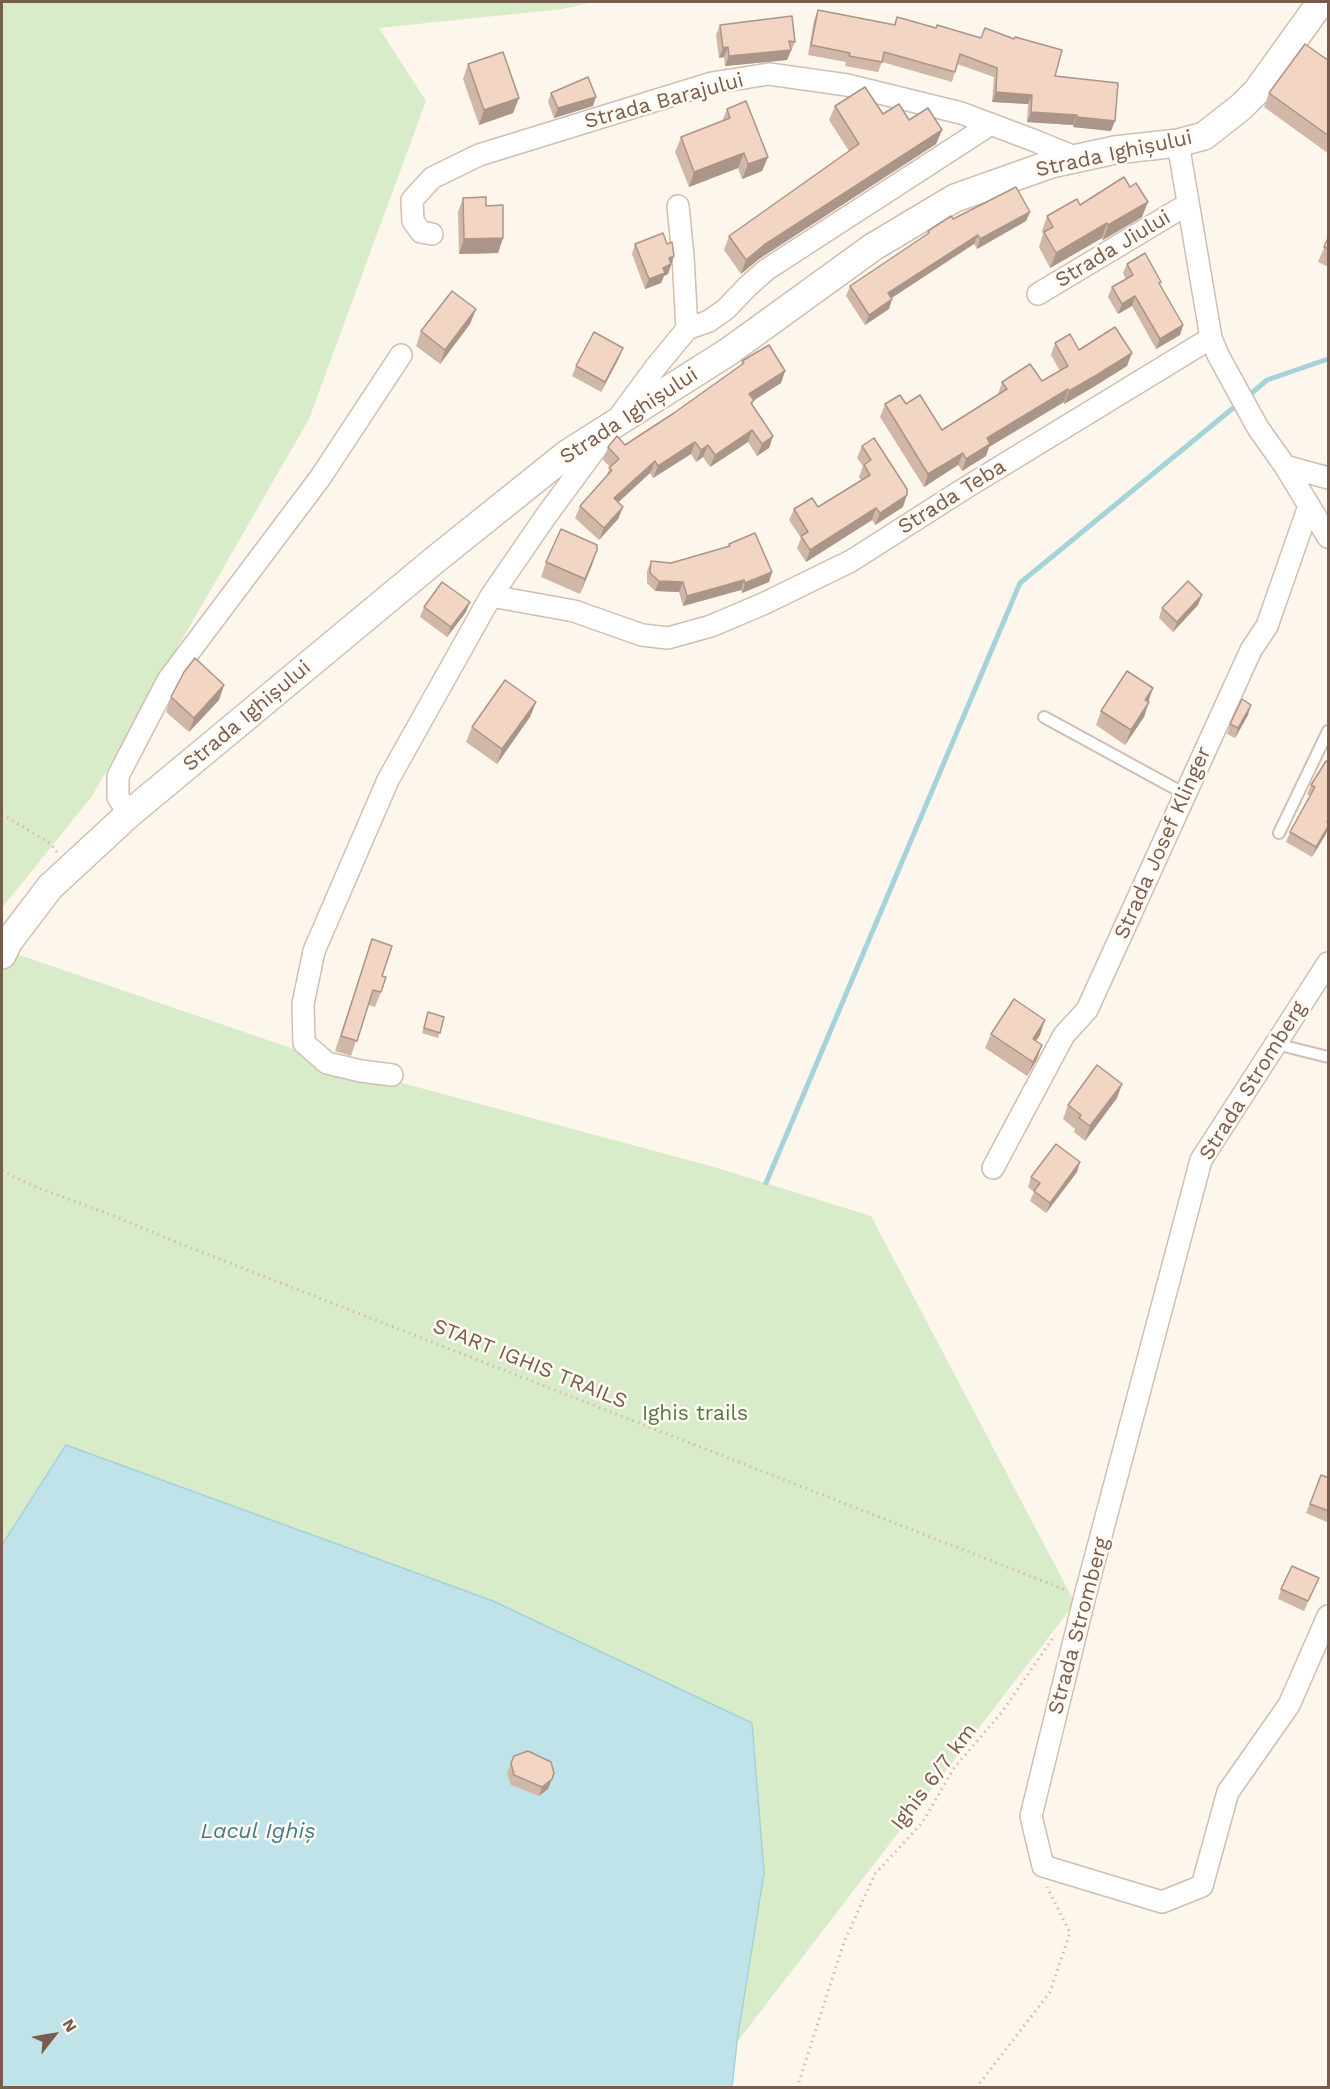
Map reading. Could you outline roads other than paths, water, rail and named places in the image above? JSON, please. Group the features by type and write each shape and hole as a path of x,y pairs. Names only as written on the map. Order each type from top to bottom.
{"street":[{"name":"Strada Ighișului","path":"2,955 9,941 50,887 129,814 567,454 613,427 728,352 873,248 955,198 1051,164 1115,150 1178,144 1204,136 1241,107 1257,91 1321,2"},
{"name":"Strada Barajului","path":"432,234 421,232 413,221 412,200 432,178 479,155 712,83 769,74 847,85 961,113 1077,158"},
{"path":"392,1075 327,1063 304,1043 303,1004 314,951 388,780 490,596 655,368 687,329 709,321 726,309 747,286 766,270 991,124"},
{"path":"1178,144 1214,346 1258,428 1329,537"},
{"name":"Strada Jiului","path":"1038,294 1188,204"},
{"path":"678,206 687,329"},
{"name":"Strada Teba","path":"490,596 574,611 642,635 668,638 711,626 763,604 851,561 967,487 1214,346"},
{"path":"129,814 118,797 118,776 168,680 320,478 401,355"},
{"path":"1284,466 1329,478"},
{"name":"Strada Josef Klinger","path":"993,1168 1064,1035 1087,1010 1251,650 1267,626 1309,506"},
{"name":"Strada Stromberg","path":"1329,963 1201,1160 1085,1596 1031,1816 1043,1866 1162,1902 1202,1886 1228,1791 1289,1705 1329,1616"}],"lane":[{"path":"1044,717 1185,794"},
{"path":"1279,833 1329,731"},
{"path":"1276,1044 1328,1058"}],"water":[{"name":"Lacul Ighiș","path":"66,1445 493,1601 752,1723 764,1873 732,2087 2,2087 2,1545"}],"waterway":[{"path":"1246,398 1267,380 1328,359"},
{"path":"766,1183 1020,583 1238,404"}],"park label":[{"name":"Ighis trails","path":"695,1414"}]}
